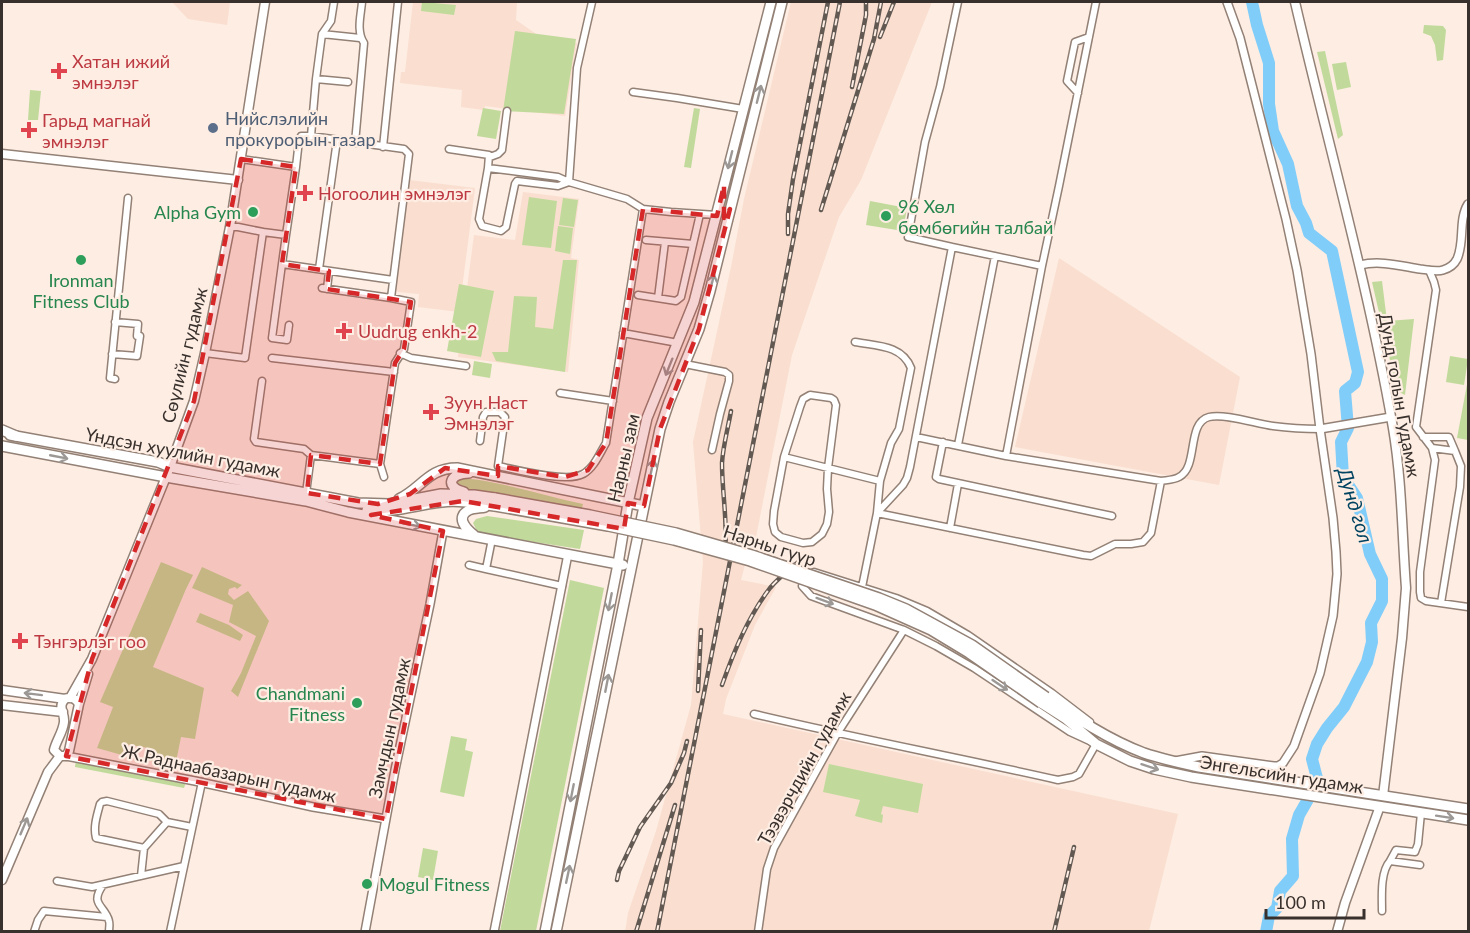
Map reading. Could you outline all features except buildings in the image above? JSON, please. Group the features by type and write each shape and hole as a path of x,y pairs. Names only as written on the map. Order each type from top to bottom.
{"main road":[{"name":"Сөүлийн гудамж","path":"63,756 56,754 54,750 63,725 61,703 67,698 92,659 170,467 194,401 230,227 265,2"},
{"name":"Нарны зам","path":"545,932 628,503 647,418 694,302 771,2"},
{"name":"Нарны зам","path":"556,932 660,429 699,329 782,2"},
{"name":"Дунд голын Гудамж","path":"1295,2 1360,265 1387,417 1398,464 1406,588 1382,801 1336,932"},
{"path":"2,154 238,180"},
{"path":"724,185 722,215 726,216 730,209"},
{"name":"Үндсэн хуулийн гудамж","path":"2,432 358,503"},
{"name":"Үндсэн хуулийн гудамж","path":"2,446 335,508"},
{"path":"389,504 410,494 432,474 445,468 483,473"},
{"path":"474,495 456,490 452,486 453,477 459,473 497,471 644,506"},
{"name":"Нарны гүүр","path":"358,503 389,504 441,494 474,495 495,502 674,540 750,561 875,605 931,630 1077,718 1133,748"},
{"name":"Нарны гүүр","path":"335,508 382,512 399,511 444,501 495,502"},
{"path":"482,538 466,530 462,522 463,516 469,510 495,502"},
{"path":"335,508 631,567"},
{"path":"2,880 48,772 69,752 79,704 92,659"},
{"path":"2,690 67,698 79,704"},
{"name":"Нарны гүүр","path":"1047,698 1066,719 1096,744"},
{"path":"2,705 63,712"},
{"name":"Энгельсийн гудамж","path":"1096,744 1154,770 1191,777 1337,800 1382,801 1468,809"},
{"name":"Энгельсийн гудамж","path":"1133,748 1199,767 1339,789 1421,813 1468,820"}],"street":[{"path":"311,136 322,34 331,21 334,2"},
{"path":"355,143 364,43 359,32 362,2"},
{"path":"383,147 398,2"},
{"path":"569,182 577,68 591,2"},
{"path":"958,2 940,87 925,142 908,237 1042,266"},
{"path":"1006,456 1096,2"},
{"path":"1173,761 1202,756 1278,766 1286,759 1294,746 1327,648 1334,616 1337,574 1324,428 1290,239 1240,38 1227,2"},
{"path":"322,34 360,38"},
{"path":"1078,93 1067,81 1075,42 1089,37"},
{"path":"316,79 348,82"},
{"path":"633,92 743,109"},
{"path":"490,157 502,150 507,111"},
{"path":"289,325 287,340 272,338 301,136 404,149 409,154 391,298"},
{"path":"319,269 337,140"},
{"path":"449,149 487,154 490,157"},
{"path":"490,157 479,223 482,226 501,231 506,227 517,181 558,186 569,182"},
{"path":"241,159 296,167"},
{"path":"488,168 558,177 627,199 643,209 717,215"},
{"path":"115,379 110,378 128,198"},
{"path":"1360,265 1384,263 1442,271 1453,266 1458,257 1462,225 1468,204"},
{"path":"480,441 483,417 486,412 500,412 505,417 497,471 558,477 582,475 597,459 606,443 643,209"},
{"path":"638,295 676,301 681,297 700,214"},
{"path":"230,227 286,235"},
{"path":"205,353 245,358 263,232"},
{"path":"646,240 693,244"},
{"path":"658,298 665,242"},
{"path":"877,513 908,478 952,247"},
{"path":"958,445 995,256"},
{"path":"282,264 393,280"},
{"path":"1429,270 1436,290 1416,427 1432,448 1435,460 1420,572 1420,592 1421,598 1426,601 1468,607"},
{"path":"329,271 325,289 411,302 404,349 395,363 380,464 384,477"},
{"path":"112,354 137,356 140,336 137,336 138,324 116,322"},
{"path":"623,333 678,343"},
{"path":"855,342 898,350 911,368 899,429 891,443 880,481 877,513 862,587"},
{"path":"400,353 411,358 466,366"},
{"path":"272,358 394,372"},
{"path":"685,364 725,372 729,375 712,450"},
{"path":"262,381 254,439 256,442 304,449 311,455 380,464"},
{"path":"560,393 613,401"},
{"path":"810,395 834,400 836,405 827,489 829,512 822,534 812,542 789,540 775,532 774,511 784,457 804,399 810,395"},
{"path":"916,437 1006,456 1161,482 1179,477 1185,472 1191,458 1198,427 1209,417 1275,426 1324,428 1387,417"},
{"path":"1423,436 1449,437 1461,466 1460,487 1441,603"},
{"path":"943,442 936,477 939,479 1112,516"},
{"path":"1432,448 1455,451"},
{"path":"306,493 311,455"},
{"path":"784,457 880,481"},
{"path":"877,513 1091,556 1115,544 1143,542 1151,533 1161,482"},
{"path":"950,528 958,484"},
{"name":"Замчдын гудамж","path":"365,932 443,531"},
{"path":"486,569 491,544"},
{"path":"494,932 568,554"},
{"path":"469,565 561,586"},
{"path":"754,714 837,734 948,755 1058,780 1079,774 1096,744 1070,732 974,668 904,630 811,596 802,586 805,576 814,572 896,598 936,617 968,635 1047,698"},
{"name":"Тээвэрчдийн гудамж","path":"758,932 764,883 774,848 837,734 904,630"},
{"name":"Ж.Раднаабазарын гудамж","path":"63,756 202,782 313,807 386,819"},
{"path":"170,932 202,782"},
{"path":"144,848 96,838 95,828 102,802 107,801 159,814 166,822 192,827"},
{"path":"1382,911 1382,887 1387,864 1396,850 1415,852 1421,813"},
{"path":"141,876 144,848 166,822"},
{"path":"1390,861 1420,865"},
{"path":"57,880 92,887 184,866"},
{"path":"103,885 99,891 98,902 109,920 109,932"},
{"path":"34,932 44,911 107,916"}],"highlighted area":[{"path":"241,159 296,167 282,264 329,271 327,289 411,302 404,349 395,363 380,464 311,455 307,493 378,504 410,494 445,468 498,476 498,466 565,477 588,470 606,443 643,209 717,216 724,185 724,218 730,209 699,329 660,429 644,506 628,503 624,529 463,501 371,515 443,531 386,819 66,756 92,659 194,401"}],"shaded area":[{"path":"172,2 230,2 227,25 188,19"},
{"path":"413,2 517,2 516,20 542,38 577,43 565,116 485,106 484,110 461,107 462,90 400,83 401,72 405,72"},
{"path":"791,2 932,2 861,180 839,217 792,355 755,542 750,545 741,580 776,587 755,625 726,699 723,714 1178,814 1149,931 625,932 628,913 656,831 691,705 703,562 693,442 744,199"},
{"path":"409,180 475,188 459,312 418,307 419,294 398,292 395,289"},
{"path":"523,192 579,199 571,258 579,260 568,372 458,357 474,235 515,240"},
{"path":"1059,258 1240,377 1219,485 1015,447"}],"green space":[{"path":"422,2 456,5 454,15 421,11"},
{"path":"1424,25 1443,26 1446,30 1443,60 1437,61 1431,36 1423,33"},
{"path":"515,31 576,39 564,114 503,111"},
{"path":"1325,51 1343,135 1338,139 1317,52"},
{"path":"1346,62 1351,87 1337,90 1332,64"},
{"path":"30,90 41,91 38,120 28,120"},
{"path":"483,108 501,111 496,139 477,136"},
{"path":"694,108 700,109 691,168 684,167"},
{"path":"529,197 557,201 551,248 522,245"},
{"path":"563,198 578,200 574,227 559,225"},
{"name":"96 Хөл бөмбөгийн талбай","path":"870,201 907,208 903,231 866,225"},
{"path":"558,226 573,228 570,254 555,251"},
{"path":"563,260 577,260 565,372 496,361 492,352 508,352 514,296 537,297 535,327 553,329"},
{"path":"1382,281 1387,321 1414,319 1405,395 1397,391 1372,282"},
{"path":"459,284 494,291 481,357 447,351"},
{"path":"1450,356 1468,359 1464,385 1446,382"},
{"path":"474,361 492,364 490,378 472,375"},
{"path":"1468,379 1468,440 1457,438"},
{"path":"462,479 495,483 583,504 581,512 466,492 457,485 457,482"},
{"path":"487,516 584,530 580,549 482,534 473,523 476,519"},
{"path":"161,562 193,575 153,667 204,688 195,739 181,737 175,767 147,760 148,748 125,744 122,755 97,748 113,707 100,702"},
{"path":"202,567 242,585 237,589 235,587 229,589 228,594 234,600 248,591 269,621 238,697 231,691 256,636 229,622 233,605 192,588"},
{"path":"570,580 604,588 536,931 500,931"},
{"path":"200,613 229,625 243,635 240,641 196,622"},
{"path":"451,736 467,739 465,750 473,752 464,797 440,792"},
{"path":"76,759 186,782 184,788 75,767"},
{"path":"829,764 923,784 918,813 883,806 882,823 855,816 860,800 823,792"},
{"path":"423,848 438,851 433,880 418,877"}],"waterway":[{"name":"Дунд гол","path":"1252,2 1269,63 1269,104 1273,131 1288,164 1297,206 1309,233 1332,251 1358,372 1355,383 1345,391 1348,428 1341,442 1343,477 1357,498 1370,554 1382,579 1382,601 1371,623 1372,642 1367,662 1344,707 1317,744 1312,759 1318,782 1299,815 1292,839 1293,876 1280,891 1277,908 1269,916 1266,932"}],"railway":[{"path":"788,234 788,214 793,179 828,2"},
{"path":"657,932 840,2"},
{"path":"852,87 866,15 866,2"},
{"path":"821,210 874,39 881,2"},
{"path":"880,37 894,2"},
{"path":"725,553 722,463 731,411"},
{"path":"722,685 742,635 762,599 777,580 802,559"},
{"path":"698,691 701,630"},
{"path":"617,880 640,827 671,783 687,741"},
{"path":"636,932 675,805"},
{"path":"1054,932 1074,847"}],"place":[{"name":"Хатан ижий эмнэлэг","path":"59,71"},
{"name":"Нийслэлийн прокурорын газар","path":"213,128"},
{"name":"Гарьд магнай эмнэлэг","path":"29,130"},
{"name":"Ногоолин эмнэлэг","path":"305,193"},
{"name":"Alpha Gym","path":"253,212"},
{"name":"96 Хөл бөмбөгийн талбай","path":"886,216"},
{"name":"Ironman Fitness Club","path":"81,260"},
{"name":"Uudrug enkh-2","path":"344,331"},
{"name":"Зуун Наст Эмнэлэг","path":"431,412"},
{"name":"Тэнгэрлэг гоо","path":"20,641"},
{"name":"Chandmani Fitness","path":"357,703"},
{"name":"Mogul Fitness","path":"367,884"}]}
